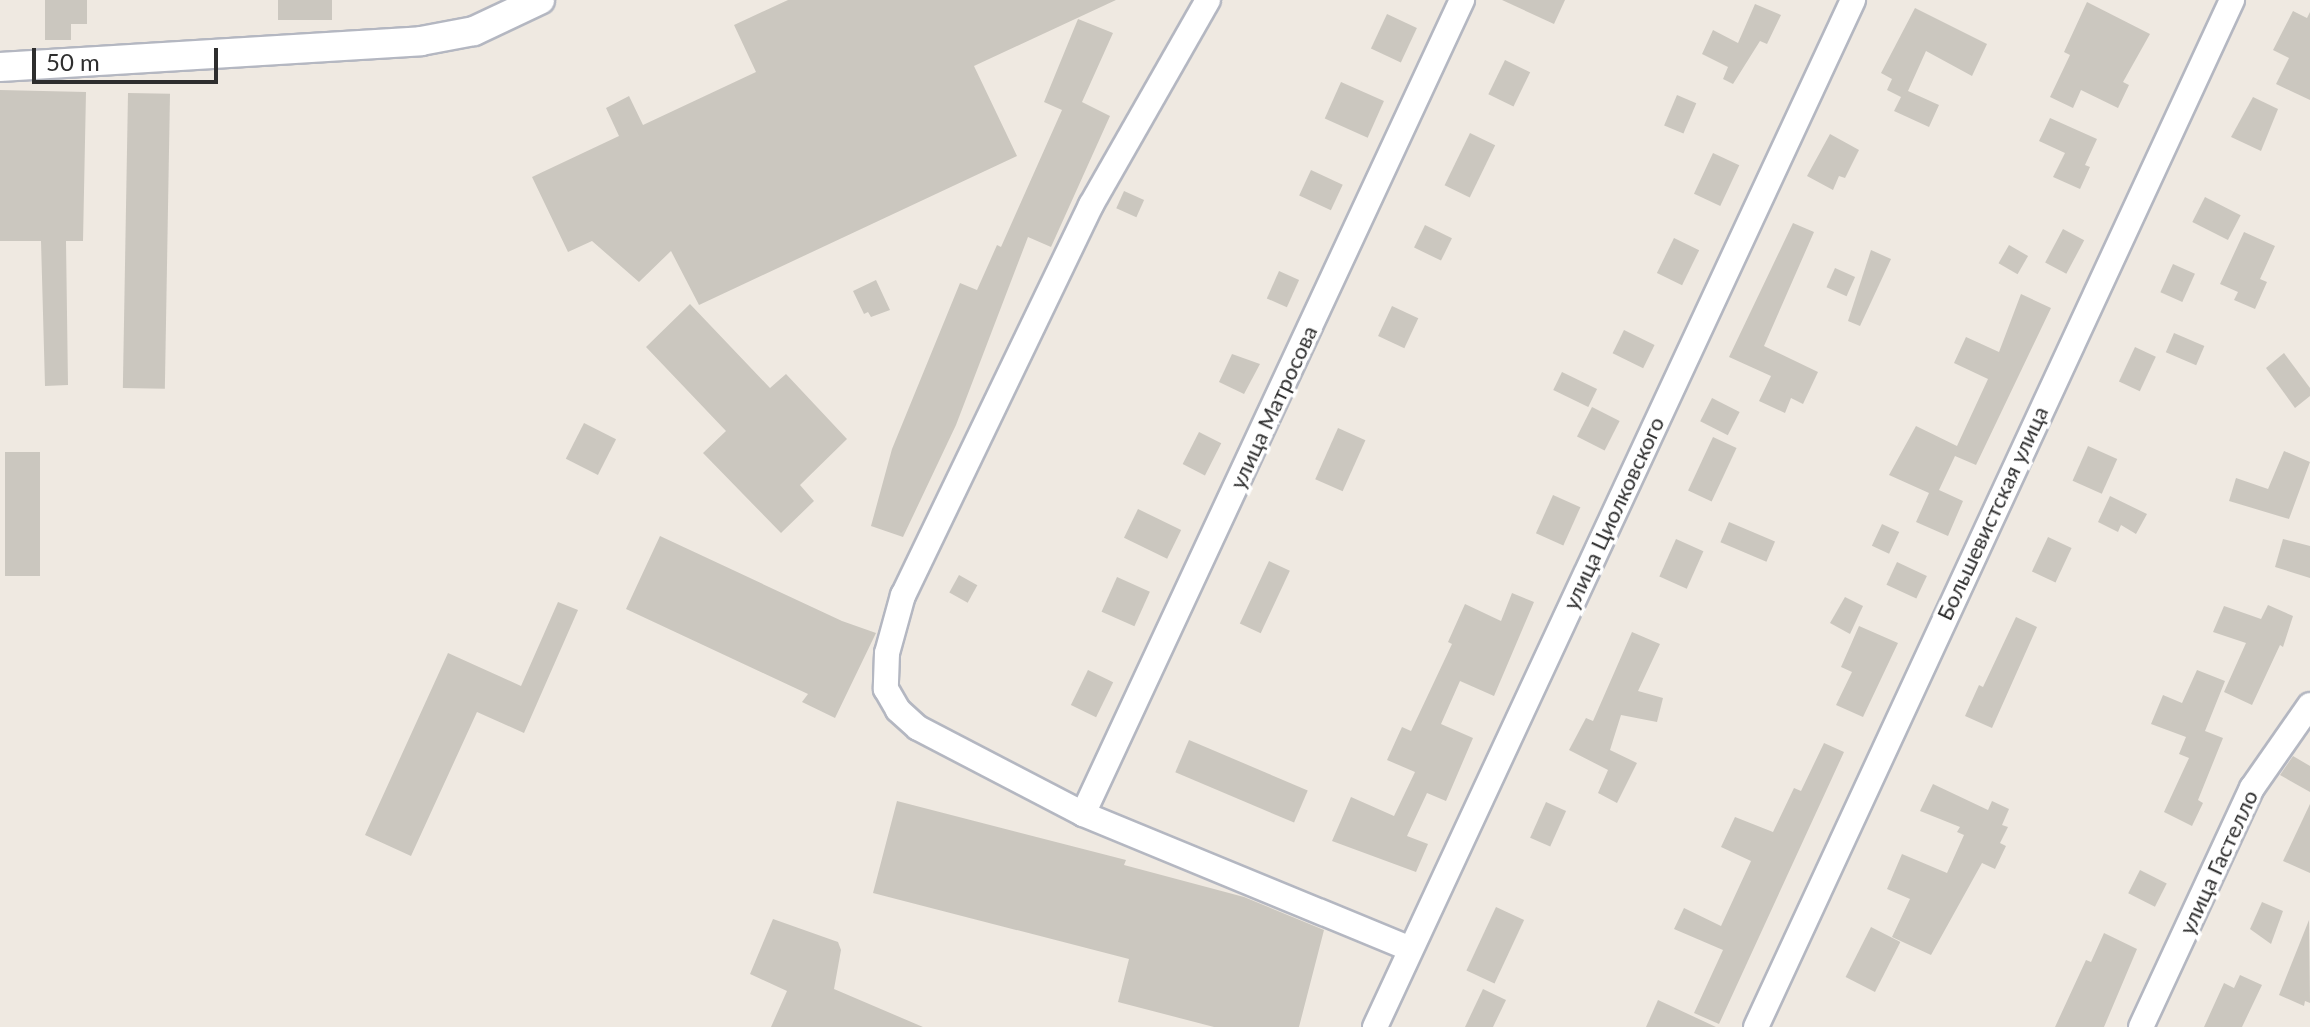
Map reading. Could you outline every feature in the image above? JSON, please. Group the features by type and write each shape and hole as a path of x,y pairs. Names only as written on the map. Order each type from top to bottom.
{"street":[{"path":"0,67 421,41 474,31 540,0"},
{"path":"1208,0 1091,205 903,595 887,653 886,689 898,710 918,728 1083,814 1410,949"},
{"name":"улица Матросова","path":"1083,814 1462,0"},
{"name":"улица Циолковского","path":"1375,1027 1853,0"},
{"name":"Большевистская улица","path":"1756,1027 2232,0"},
{"name":"улица Гастелло","path":"2141,1027 2252,788 2310,705"}],"building":[{"path":"45,0 87,0 87,24 71,24 71,40 45,40"},
{"path":"278,0 332,0 332,20 278,20"},
{"path":"788,0 1116,0 974,66 1017,156 699,305 671,251 639,282 592,241 568,252 532,177 619,136 606,108 629,96 643,125 756,72 734,25"},
{"path":"1502,0 1565,0 1554,24"},
{"path":"2087,2 2150,34 2123,82 2129,85 2118,108 2081,90 2073,108 2050,97 2070,55 2064,52"},
{"path":"1755,4 1781,15 1767,44 1760,41 1733,84 1723,79 1728,67 1702,54 1713,30 1738,43"},
{"path":"1915,8 1987,44 1972,76 1926,51 1908,91 1939,105 1929,127 1894,111 1901,97 1887,90 1892,79 1881,73"},
{"path":"2293,11 2307,18 2310,12 2310,100 2276,84 2289,58 2273,50"},
{"path":"1387,14 1417,28 1401,62 1371,48"},
{"path":"1078,19 1113,33 1082,102 1110,116 1051,247 1028,237 956,425 903,537 871,526 892,449 960,283 977,290 997,245 1001,247 1062,110 1044,102"},
{"path":"1505,60 1530,72 1514,106 1488,94"},
{"path":"1341,82 1384,101 1368,138 1325,119"},
{"path":"0,90 86,92 83,241 66,241 68,385 45,386 41,241 0,241"},
{"path":"128,93 170,94 165,389 123,388"},
{"path":"1677,95 1696,103 1683,134 1664,125"},
{"path":"2253,97 2278,109 2261,151 2231,137"},
{"path":"2050,118 2097,139 2085,165 2090,167 2080,189 2053,177 2065,153 2039,141"},
{"path":"1470,133 1495,145 1470,197 1445,185"},
{"path":"1830,134 1859,150 1845,178 1839,176 1833,190 1807,176"},
{"path":"1713,153 1739,165 1720,206 1694,194"},
{"path":"1311,170 1343,185 1331,210 1299,195"},
{"path":"1124,191 1144,200 1136,217 1116,208"},
{"path":"2205,197 2241,215 2228,240 2192,222"},
{"path":"1793,223 1814,232 1764,346 1818,372 1803,404 1791,398 1785,413 1759,401 1771,376 1729,357"},
{"path":"1425,225 1452,238 1441,261 1414,247"},
{"path":"2063,229 2084,240 2066,274 2045,263"},
{"path":"2244,232 2275,246 2260,279 2267,282 2255,309 2234,300 2238,292 2220,284"},
{"path":"1674,238 1699,250 1682,285 1657,273"},
{"path":"2009,245 2028,256 2018,274 1998,263"},
{"path":"1871,250 1891,259 1860,326 1848,321"},
{"path":"2173,264 2195,274 2182,302 2160,292"},
{"path":"1835,268 1855,277 1847,296 1826,287"},
{"path":"1279,271 1299,280 1287,307 1267,298"},
{"path":"876,280 890,310 871,317 868,312 864,314 853,291"},
{"path":"2021,294 2051,308 1976,465 1955,456 1939,490 1963,501 1948,536 1916,522 1929,493 1889,475 1916,426 1957,446 1988,379 1954,363 1966,337 1999,352"},
{"path":"690,304 770,388 786,374 847,439 800,485 814,501 781,533 703,453 726,431 646,347"},
{"path":"1392,306 1418,318 1404,348 1378,336"},
{"path":"1624,330 1655,345 1643,368 1613,353"},
{"path":"2174,333 2204,346 2196,365 2166,352"},
{"path":"2135,347 2156,357 2140,391 2119,381"},
{"path":"2284,353 2310,388 2310,396 2295,408 2266,368"},
{"path":"1232,354 1260,364 1244,394 1219,382"},
{"path":"1562,372 1597,389 1588,407 1553,390"},
{"path":"1712,398 1740,412 1728,435 1700,421"},
{"path":"1592,407 1620,421 1605,450 1577,436"},
{"path":"584,423 616,439 598,475 566,459"},
{"path":"1338,428 1365,440 1343,491 1315,479"},
{"path":"1199,432 1221,443 1205,475 1183,464"},
{"path":"1713,437 1737,448 1712,501 1688,490"},
{"path":"2088,446 2117,459 2102,494 2073,481"},
{"path":"2284,451 2310,462 2289,519 2229,501 2236,478 2268,489"},
{"path":"5,452 40,452 40,576 5,576"},
{"path":"1553,495 1580,507 1563,546 1536,533"},
{"path":"2110,496 2147,514 2136,534 2121,525 2118,532 2098,522"},
{"path":"1138,509 1181,530 1167,559 1124,538"},
{"path":"1729,522 1775,542 1766,562 1720,542"},
{"path":"1882,524 1899,532 1889,554 1872,546"},
{"path":"660,536 842,621 876,633 835,718 802,702 808,694 626,609"},
{"path":"2048,537 2072,548 2056,582 2032,571"},
{"path":"1676,539 1703,551 1687,589 1659,576"},
{"path":"2283,539 2310,546 2310,578 2275,567"},
{"path":"1269,561 1290,571 1261,633 1240,624"},
{"path":"1897,562 1927,576 1916,599 1886,585"},
{"path":"959,575 977,585 968,603 949,592"},
{"path":"1117,577 1150,592 1134,626 1102,612"},
{"path":"1512,593 1534,602 1494,696 1460,681 1441,724 1473,738 1446,801 1427,793 1407,836 1428,844 1416,872 1332,841 1351,797 1394,816 1415,772 1387,760 1402,727 1411,731 1452,644 1448,642 1465,604 1501,621"},
{"path":"1845,597 1863,606 1850,634 1830,623"},
{"path":"558,602 578,610 524,733 477,712 411,856 365,835 448,653 521,686"},
{"path":"2268,605 2293,616 2283,647 2280,645 2252,705 2224,692 2246,643 2213,632 2224,606 2261,619"},
{"path":"2016,617 2037,627 1992,728 1965,716 1979,685 1983,687"},
{"path":"1859,626 1898,643 1863,717 1836,705 1852,672 1841,667"},
{"path":"1632,632 1660,644 1638,691 1663,698 1657,722 1621,715 1610,750 1637,763 1617,803 1598,793 1608,770 1569,750 1586,718 1593,721"},
{"path":"1088,670 1113,682 1096,717 1071,705"},
{"path":"2197,670 2225,681 2205,731 2223,738 2198,800 2203,803 2192,826 2164,812 2189,758 2179,754 2186,737 2151,724 2163,695 2182,703"},
{"path":"1189,740 1308,790 1294,823 1175,772"},
{"path":"1824,743 1844,752 1719,1024 1694,1013 1723,950 1674,929 1684,908 1721,926 1751,861 1721,847 1735,817 1773,832 1794,788 1801,791"},
{"path":"2293,756 2310,766 2310,792 2280,775"},
{"path":"1933,784 1988,810 1992,801 2009,809 2002,825 2008,827 2000,843 2006,846 1995,869 1982,863 1931,955 1892,937 1910,899 1887,889 1902,854 1947,873 1964,835 1957,832 1960,827 1920,811"},
{"path":"897,801 1126,860 1124,865 1244,897 1324,930 1299,1027 1214,1027 1118,1002 1129,959 873,893"},
{"path":"1546,802 1566,811 1550,847 1530,838"},
{"path":"2310,804 2310,873 2283,861"},
{"path":"2140,870 2167,884 2155,907 2128,893"},
{"path":"2262,902 2283,911 2271,944 2250,929"},
{"path":"1496,907 1524,920 1495,984 1466,970"},
{"path":"773,919 838,942 841,950 834,989 923,1027 771,1027 787,991 750,974"},
{"path":"2309,920 2310,1003 2305,1001 2304,1006 2279,995"},
{"path":"1871,927 1900,942 1875,992 1846,977"},
{"path":"2104,933 2137,949 2104,1027 2055,1027 2086,960 2091,962"},
{"path":"2240,975 2262,985 2242,1027 2204,1027 2224,983 2234,988"},
{"path":"1483,989 1506,1000 1493,1027 1465,1027"},
{"path":"1658,1000 1716,1027 1646,1027"}]}
